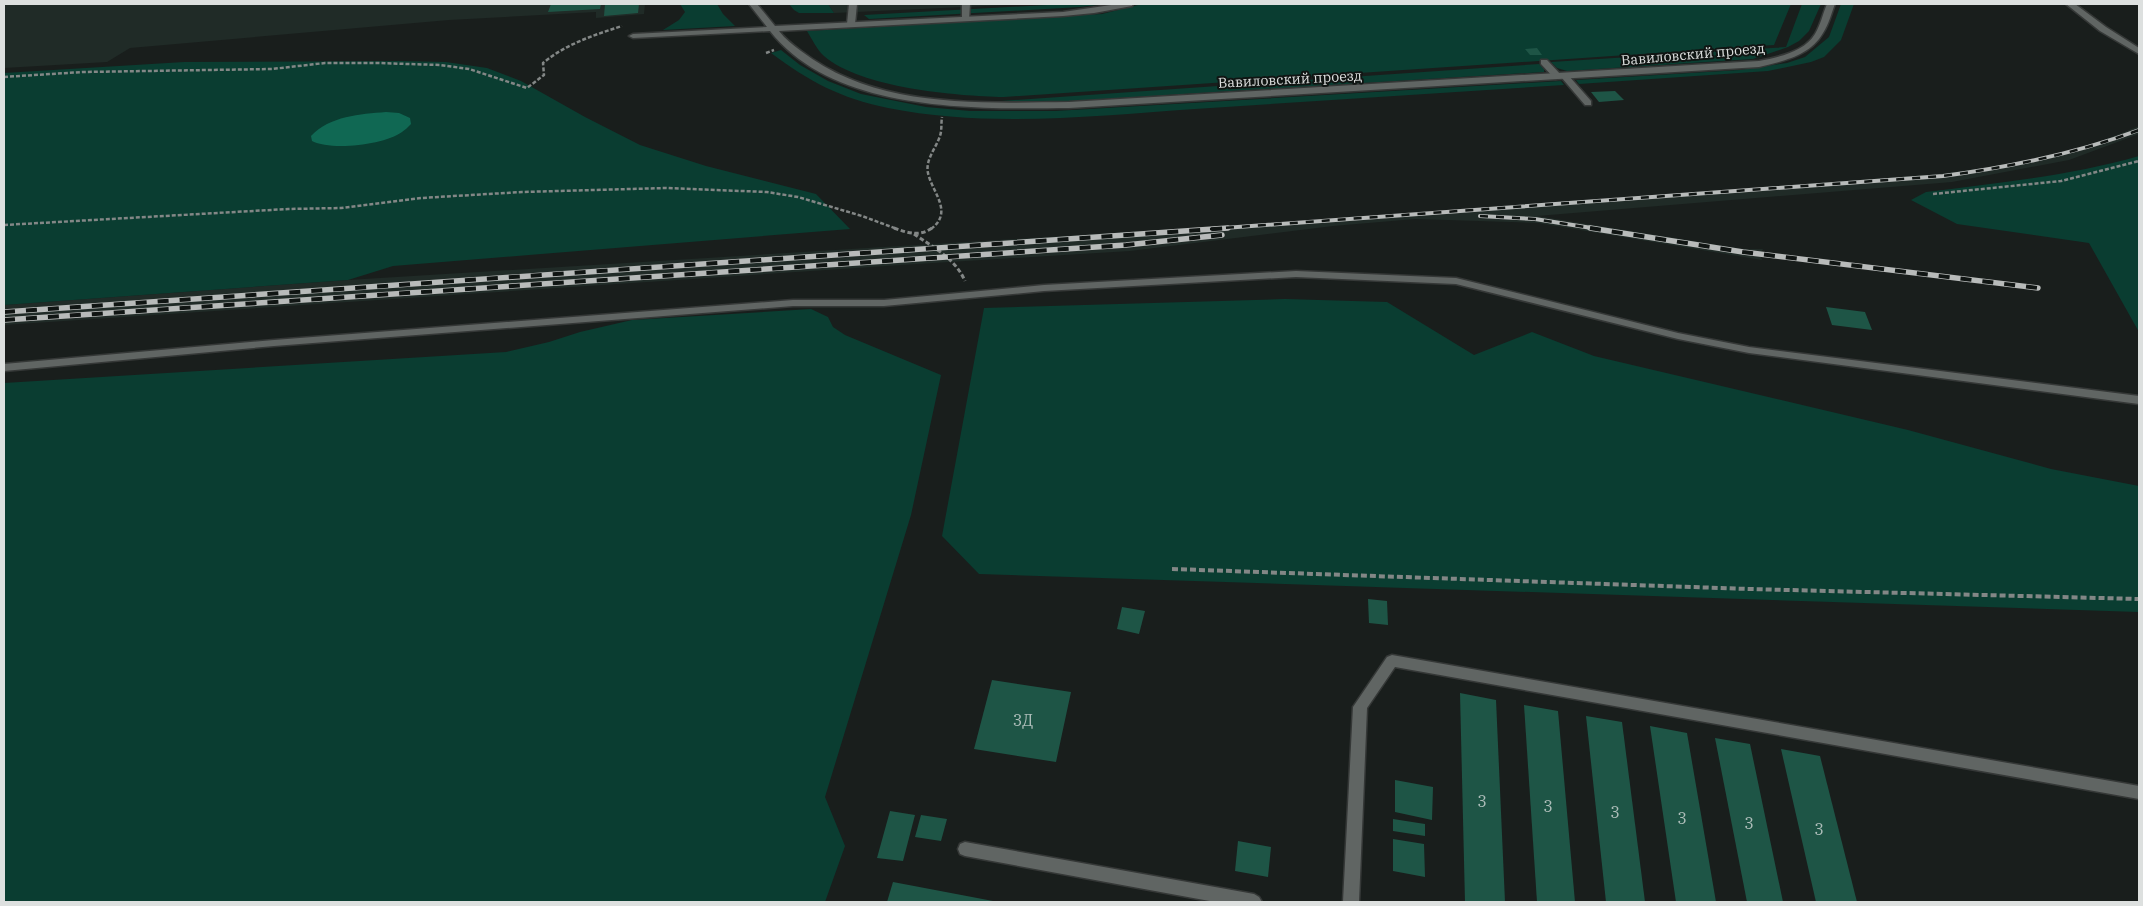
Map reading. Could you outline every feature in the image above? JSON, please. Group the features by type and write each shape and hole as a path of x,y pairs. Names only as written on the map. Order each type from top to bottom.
{"street":[{"name":"Вавиловский проезд","path":"753,4 769,28 808,62 836,77 898,96 931,102 973,105 1069,105 1737,67 1780,59 1810,45 1819,34 1830,4"},
{"path":"633,36 1094,11 1129,4"},
{"path":"2070,4 2103,29 2139,52"}],"lane":[{"path":"851,24 853,4"},
{"path":"966,4 966,18"},
{"path":"1544,62 1588,103"},
{"path":"4,368 274,344 793,303 884,303 1044,288 1296,274 1456,281 1678,336 1749,350 2139,400"},
{"path":"1351,902 1360,707 1392,661 2139,793"},
{"path":"965,849 1254,902"}],"path":[{"path":"4,77 83,72 272,69 325,63 378,63 469,68 527,88 544,75 543,63 550,57 578,43 624,26"},
{"path":"913,234 925,233 936,225 941,211 941,201 928,174 928,164 940,136 942,117"},
{"path":"1933,194 2061,181 2139,161"},
{"path":"4,226 288,209 341,208 421,198 513,192 666,188 767,192 798,197 862,216 913,234 948,257 960,269 970,295"},
{"path":"1172,570 1749,589 2139,599"}],"shaded area":[{"path":"4,4 645,4 644,14 596,18 596,12 449,20 130,48 107,62 4,68"},
{"path":"680,4 717,4 723,14 735,26 663,30 679,20 685,12"},
{"path":"789,4 828,4 834,13 799,13"},
{"path":"828,4 1029,4 834,13"},
{"path":"1065,4 1106,4 869,19 864,15"},
{"path":"1142,4 1791,4 1774,45 1004,97 936,92 885,83 861,76 840,67 824,56 807,31 1102,14"},
{"path":"1802,4 1821,4 1809,31 1799,41 1788,47 1753,59 1567,71 1557,68 1551,62 1786,47"},
{"path":"1841,4 1854,4 1841,40 1824,57 1811,62 1768,71 1579,84 1576,80 1740,70 1787,63 1805,57 1829,37"},
{"path":"781,50 800,65 828,81 861,94 926,107 970,111 1055,111 1561,81 1564,85 1080,117 1041,119 964,118 888,108 840,94 813,81 771,53"},
{"path":"184,62 446,62 487,68 521,81 640,145 706,166 816,194 850,229 393,266 348,280 4,305 4,73"},
{"path":"1539,64 1544,69 1544,72 1069,101 1001,101"},
{"path":"386,112 399,113 410,118 411,124 394,137 371,143 332,146 312,141 311,136 319,129 336,120 356,115"},
{"path":"2139,126 2139,134 2069,160 1952,182 1537,216 1743,249 1763,249 1760,254 1762,260 1538,223 1415,219 1333,226 1130,251 4,325 4,305 348,280 1325,220 1940,174 2026,162 2092,145"},
{"path":"2139,156 2139,332 2089,243 1957,224 1911,200 1926,192 2060,174"},
{"path":"1285,299 1387,302 1474,355 1532,332 1594,356 1908,430 2051,469 2139,486 2139,612 979,574 942,536 984,308"},
{"path":"811,309 828,317 833,327 845,335 941,375 911,515 825,797 845,846 825,902 4,902 4,383 506,352 632,320"}],"building":[{"path":"551,4 601,4 600,9 548,12"},
{"path":"605,4 639,4 638,13 604,16"},
{"path":"1537,48 1542,55 1530,55 1525,49"},
{"path":"1615,91 1624,100 1599,102 1591,92"},
{"path":"1826,307 1865,312 1872,330 1832,325"},
{"path":"1368,599 1387,601 1388,625 1369,623"},
{"path":"1122,607 1145,611 1139,634 1117,629"},
{"path":"992,680 1071,692 1056,762 974,749"},
{"path":"1460,693 1496,700 1505,902 1465,902"},
{"path":"1524,705 1558,711 1575,902 1537,902"},
{"path":"1586,716 1622,722 1645,902 1606,902"},
{"path":"1650,726 1687,733 1716,902 1676,902"},
{"path":"1715,738 1750,744 1783,902 1747,902"},
{"path":"1781,749 1820,756 1857,902 1816,902"},
{"path":"1395,780 1433,787 1432,820 1395,812"},
{"path":"890,811 915,815 903,861 877,858"},
{"path":"921,815 947,819 941,841 915,837"},
{"path":"1393,819 1425,824 1425,836 1393,831"},
{"path":"1393,839 1424,844 1425,877 1393,871"},
{"path":"1238,841 1271,847 1268,877 1235,871"},
{"path":"893,882 993,901 993,902 887,902"}],"railway":[{"path":"1210,229 1943,176 2042,159 2091,146 2139,130"},
{"path":"1480,216 1535,219 1598,229"},
{"path":"4,312 1228,228"},
{"path":"1590,228 1743,252 2038,288"},
{"path":"4,320 1126,245 1222,235"}]}
